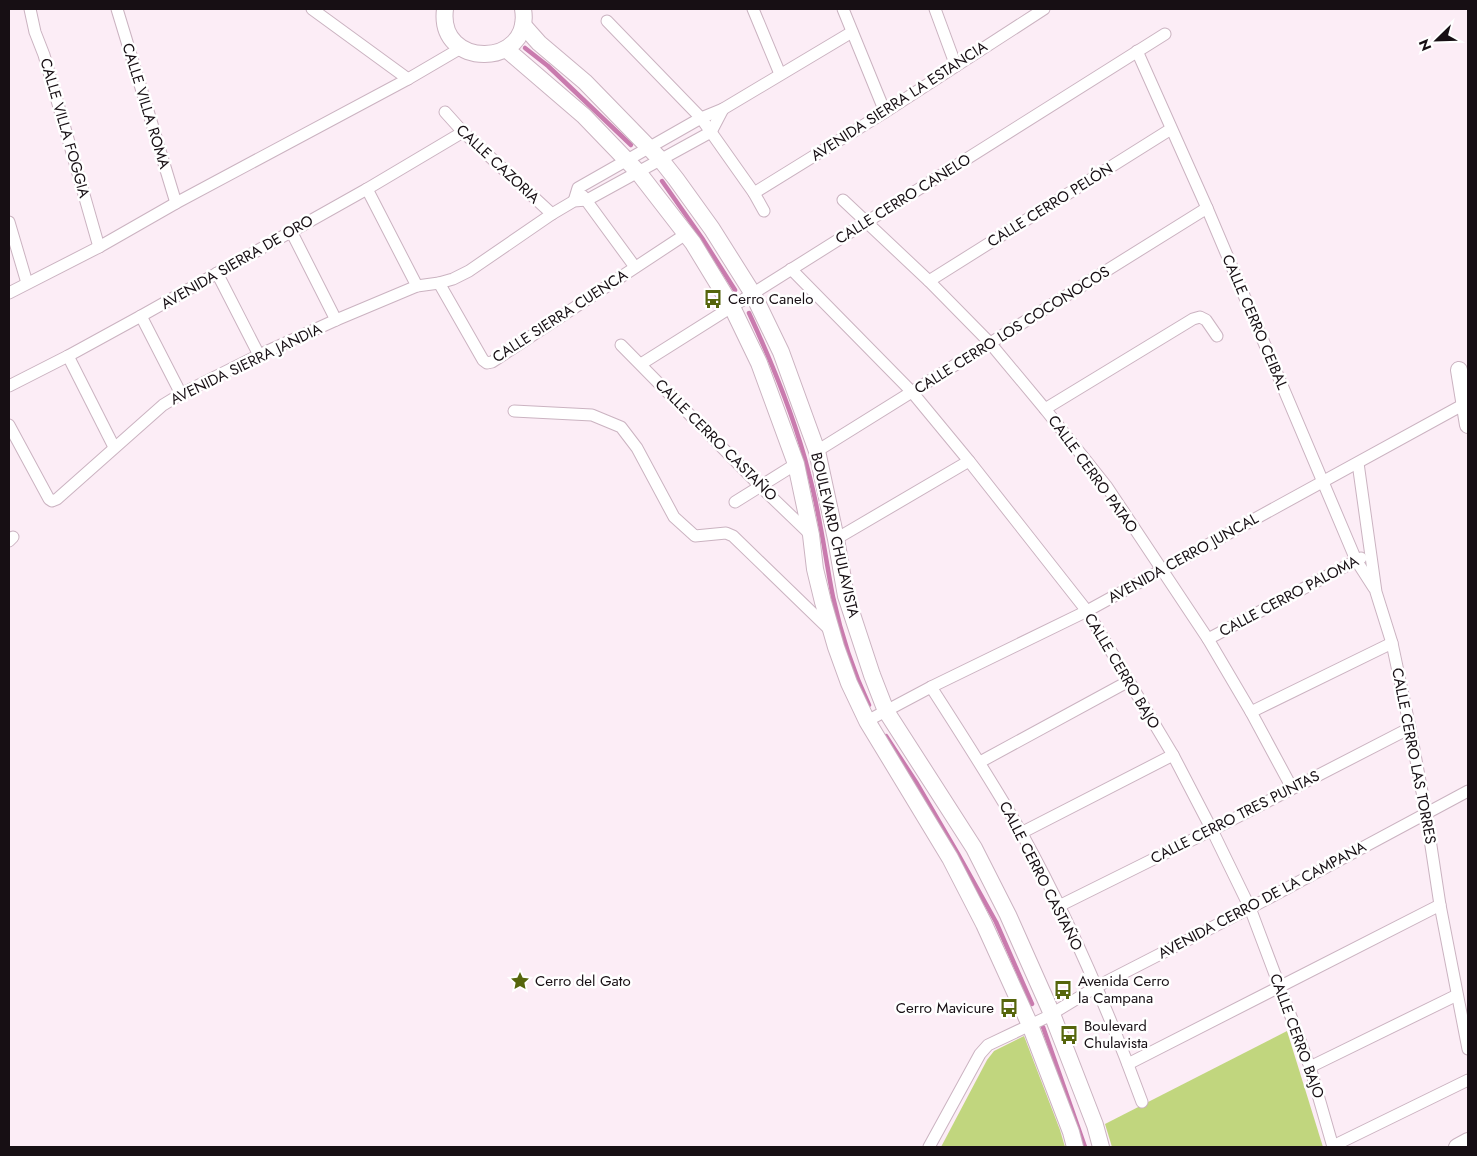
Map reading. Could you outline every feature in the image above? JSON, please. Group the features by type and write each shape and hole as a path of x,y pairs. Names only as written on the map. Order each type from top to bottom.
{"street":[{"name":"CALLE VILLA FOGGIA","path":"30,9 35,32 44,55 99,247"},
{"name":"CALLE VILLA ROMA","path":"117,9 176,203"},
{"path":"312,9 408,79"},
{"path":"445,9 446,28 452,39 461,48 483,55 495,54 506,49"},
{"path":"753,9 780,74"},
{"path":"843,9 886,112"},
{"path":"935,9 956,66"},
{"name":"AVENIDA SIERRA LA ESTANCIA","path":"754,194 886,112 956,66 1030,13 1044,9"},
{"name":"BOULEVARD CHULAVISTA","path":"524,13 520,34 506,49 584,116 638,172 693,242 732,307 759,363 796,464 811,535 815,569 831,631 849,683 867,721 950,858 984,924 1030,1025 1075,1147"},
{"name":"BOULEVARD CHULAVISTA","path":"524,13 539,43 585,82 661,160 712,229 753,294 781,352 817,451 846,596 886,711 974,848 1008,914 1052,1014 1095,1125 1101,1147"},
{"path":"607,22 701,118 764,211"},
{"path":"574,202 578,188 701,118 723,109 852,32"},
{"name":"CALLE CERRO CANELO","path":"641,364 1165,34"},
{"path":"9,293 99,247 176,203 408,79 461,48"},
{"name":"CALLE CERRO CEIBAL","path":"1136,51 1207,208 1356,560 1376,592"},
{"path":"587,200 710,132 723,109"},
{"name":"CALLE CAZORIA","path":"445,112 462,132 552,214"},
{"name":"CALLE CERRO PELÓN","path":"929,281 1171,129"},
{"name":"AVENIDA SIERRA DE ORO","path":"9,386 68,356 218,273 291,230 367,189 462,132"},
{"path":"578,188 635,267"},
{"path":"367,189 418,286"},
{"name":"AVENIDA SIERRA JANDIA","path":"9,425 49,499 52,501 57,499 163,405 181,394 259,355 336,320 418,286 453,279 469,271 552,214 574,202 587,200"},
{"name":"CALLE CERRO PATAO","path":"843,200 929,281 990,343 1107,487 1208,639 1251,712 1292,788"},
{"name":"CALLE CERRO LOS COCONOCOS","path":"817,451 1207,208"},
{"path":"9,222 27,284"},
{"path":"291,230 336,320"},
{"name":"CALLE SIERRA CUENCA","path":"439,283 483,360 487,363 492,362 686,234"},
{"name":"CALLE CERRO BAJO","path":"791,270 912,392 1087,611 1172,755 1212,830 1250,908 1310,1067 1333,1147"},
{"path":"218,273 259,355"},
{"path":"141,316 181,394"},
{"path":"1045,409 1193,319 1200,317 1206,320 1217,336"},
{"name":"CALLE CERRO CASTAÑO","path":"621,345 811,535"},
{"path":"68,356 114,447"},
{"path":"1459,370 1466,403 1468,425"},
{"name":"AVENIDA CERRO JUNCAL","path":"867,721 931,687 1087,611 1466,403"},
{"path":"514,411 592,415 621,427 637,448 674,517 695,536 726,533 733,536 831,631"},
{"path":"836,539 968,461"},
{"name":"CALLE CERRO LAS TORRES","path":"1358,463 1376,592 1392,643 1410,728 1426,813 1440,905 1468,1049"},
{"path":"735,502 796,464"},
{"name":"CALLE CERRO PALOMA","path":"1208,639 1356,560 1371,554"},
{"path":"1251,712 1392,643"},
{"path":"980,762 1129,681"},
{"name":"CALLE CERRO CASTAÑO","path":"931,687 980,762 1021,833 1059,906 1096,987 1142,1102"},
{"name":"CALLE CERRO TRES PUNTAS","path":"1059,906 1410,728"},
{"path":"1021,833 1172,755"},
{"name":"AVENIDA CERRO DE LA CAMPANA","path":"929,1147 980,1054 988,1045 1052,1014 1096,987 1250,908 1468,791"},
{"path":"1128,1064 1440,905"},
{"path":"1310,1067 1457,995"},
{"path":"1333,1147 1468,1080"},
{"path":"1457,1147 1468,1141"}],"green space":[{"path":"1287,1031 1323,1147 1112,1147 1105,1124"},
{"path":"1024,1036 1065,1147 941,1147 987,1060 994,1051"}],"waterway":[{"path":"525,48 548,66 631,145"},
{"path":"662,181 702,238 735,290"},
{"path":"749,313 775,372 797,433 816,504 840,625 853,666 869,705"},
{"path":"886,736 916,782 996,922 1032,1004"},
{"path":"1043,1027 1085,1147"}],"place":[{"name":"Cerro Canelo","path":"713,299"},
{"name":"Cerro del Gato","path":"520,981"},
{"name":"Avenida Cerro la Campana","path":"1063,990"},
{"name":"Cerro Mavicure","path":"1009,1008"},
{"name":"Boulevard Chulavista","path":"1069,1035"}]}
